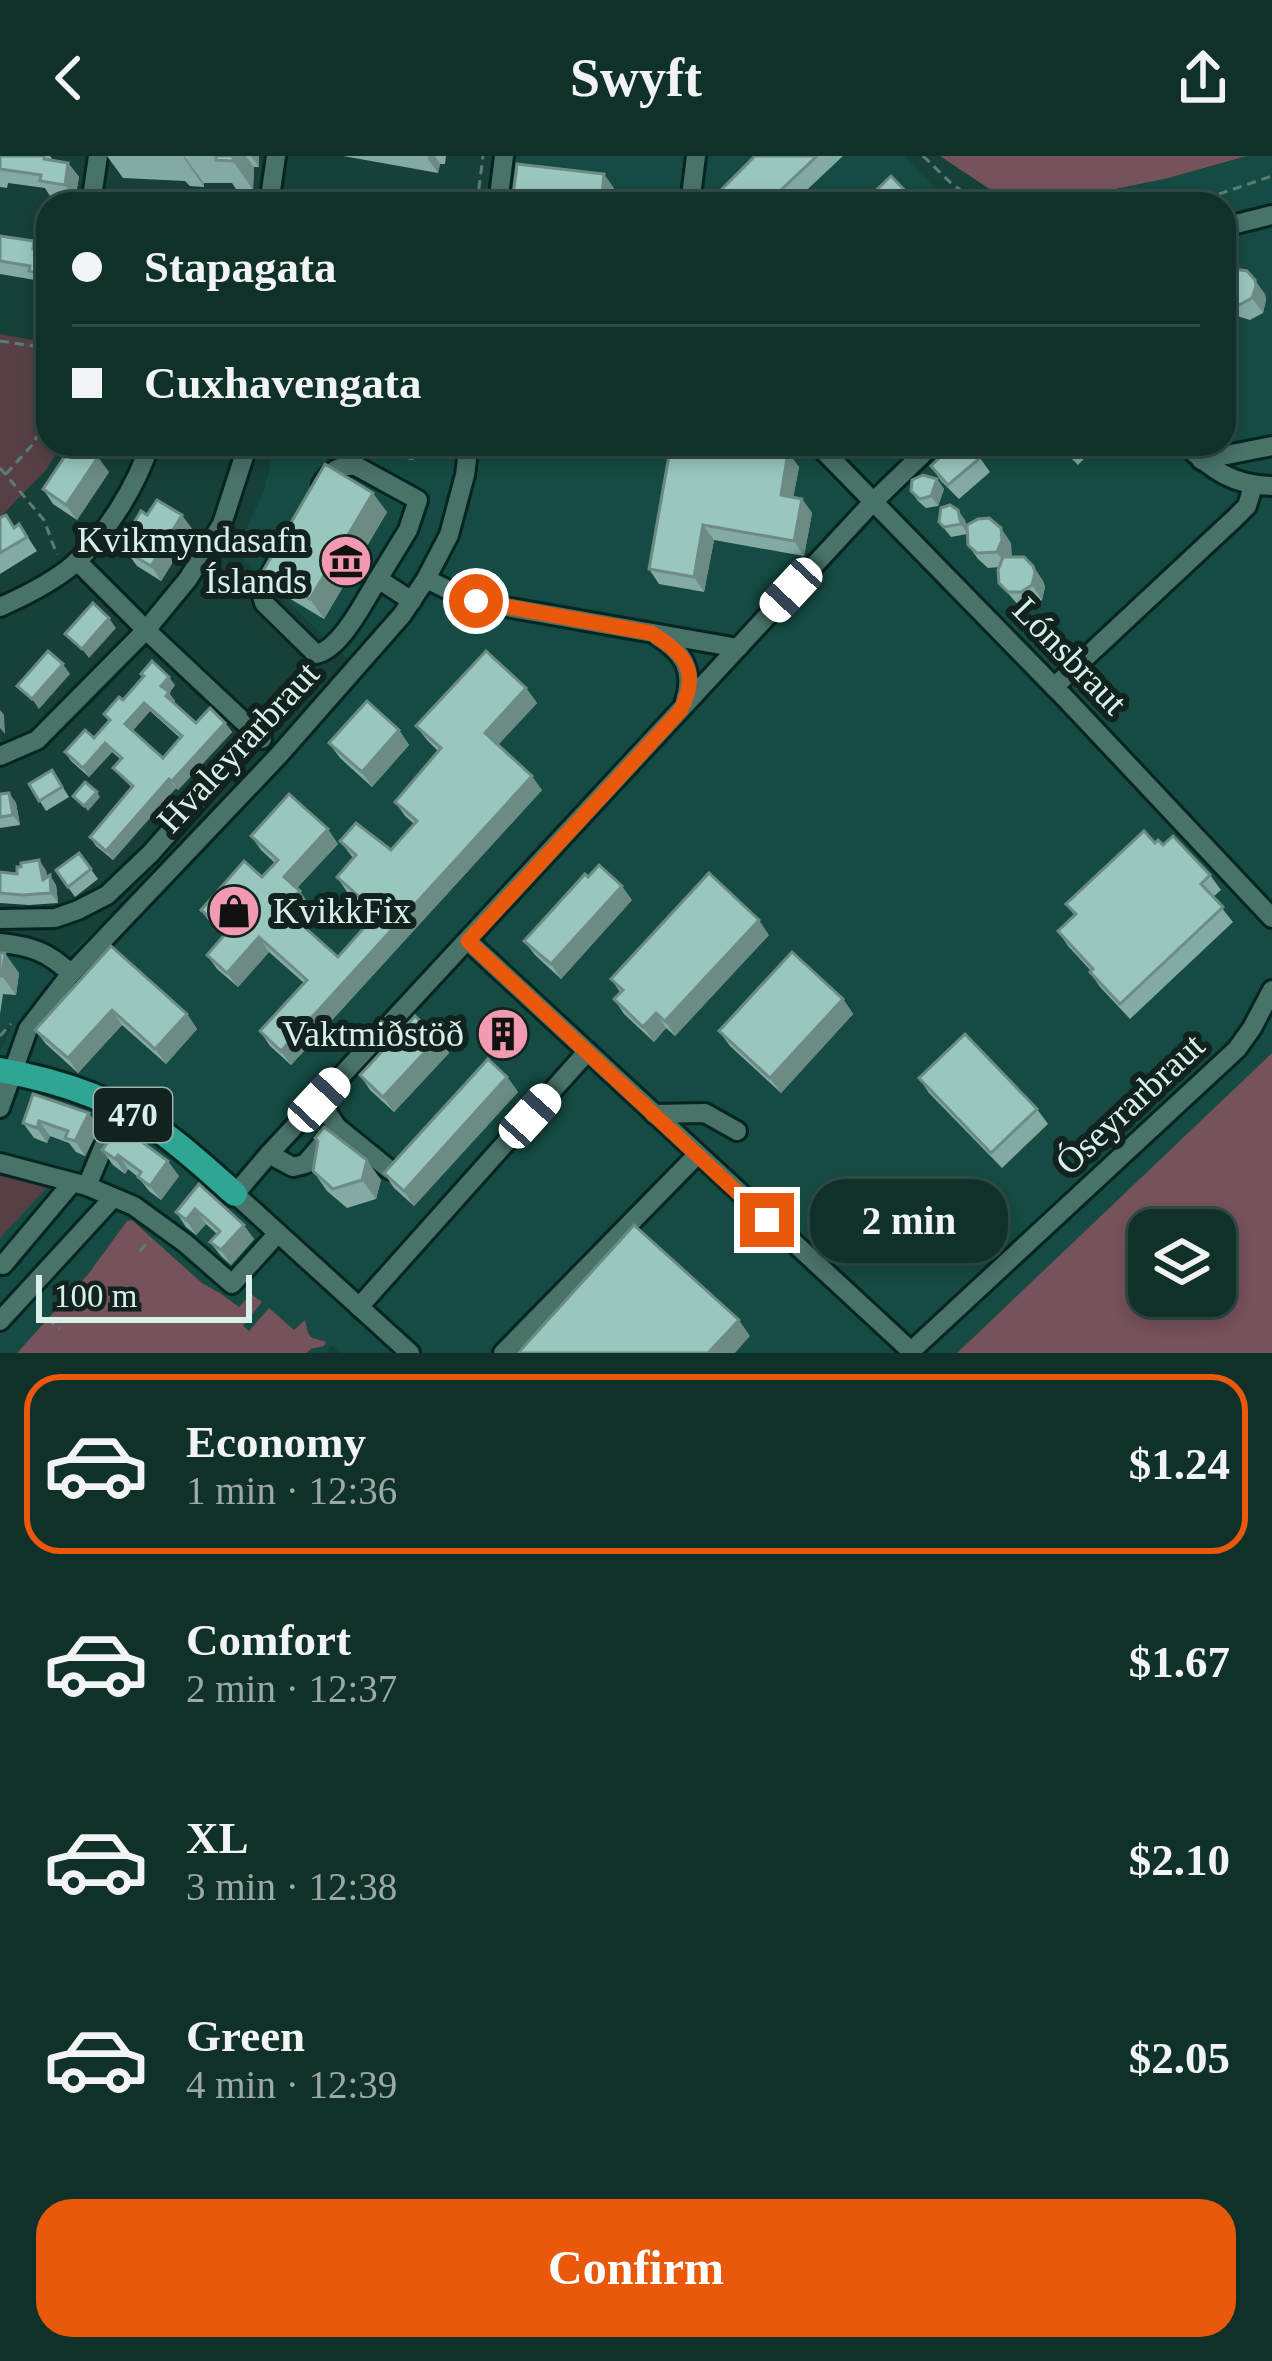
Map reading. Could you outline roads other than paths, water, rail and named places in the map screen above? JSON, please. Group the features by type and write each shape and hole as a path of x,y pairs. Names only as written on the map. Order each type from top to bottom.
{"main road":[{"name":"470","path":"4,1073 56,1083 124,1110 167,1136 205,1183 235,1194"}],"street":[{"path":"93,192 98,156"},
{"path":"271,192 276,156"},
{"path":"500,192 504,156"},
{"path":"692,192 696,156"},
{"path":"1236,224 1272,214"},
{"path":"1236,453 1272,446"},
{"path":"0,607 74,564 125,499 146,456"},
{"path":"0,756 37,740 146,630 188,579 227,512 244,456"},
{"name":"Hvaleyrarbraut","path":"0,1108 4,1073 28,1029 71,974 279,755 412,601 452,525 467,456"},
{"name":"Lónsbraut","path":"828,456 1061,693 1272,918"},
{"path":"410,1353 235,1194 737,648 921,456"},
{"path":"1061,693 1263,486 1224,476 1197,456"},
{"path":"1201,460 1221,456"},
{"path":"285,549 261,592 265,603 316,654 326,652 379,579 408,530 418,500 347,465 327,476 316,494"},
{"path":"74,564 279,755"},
{"path":"379,579 412,601"},
{"path":"426,579 482,602 737,648"},
{"path":"651,633 677,650 688,668 688,692 680,711"},
{"path":"0,919 55,918 107,896 257,734"},
{"name":"Óseyrarbraut","path":"468,941 910,1352 1238,1048 1272,990"},
{"path":"0,944 41,950 71,974"},
{"path":"359,1307 587,1052"},
{"path":"319,1100 335,1122 390,1170"},
{"path":"654,1114 705,1114 737,1131"},
{"path":"269,1154 299,1168 335,1122"},
{"path":"3,1265 80,1185 105,1143"},
{"path":"503,1353 698,1155"},
{"path":"0,1163 80,1185 146,1212 160,1233 232,1284 278,1233"},
{"path":"0,1322 113,1198"},
{"path":"160,1233 182,1211"}],"place":[{"name":"Kvikmyndasafn Íslands","path":"346,561"},
{"name":"KvikkFix","path":"234,911"},
{"name":"Vaktmiðstöð","path":"503,1034"}]}
